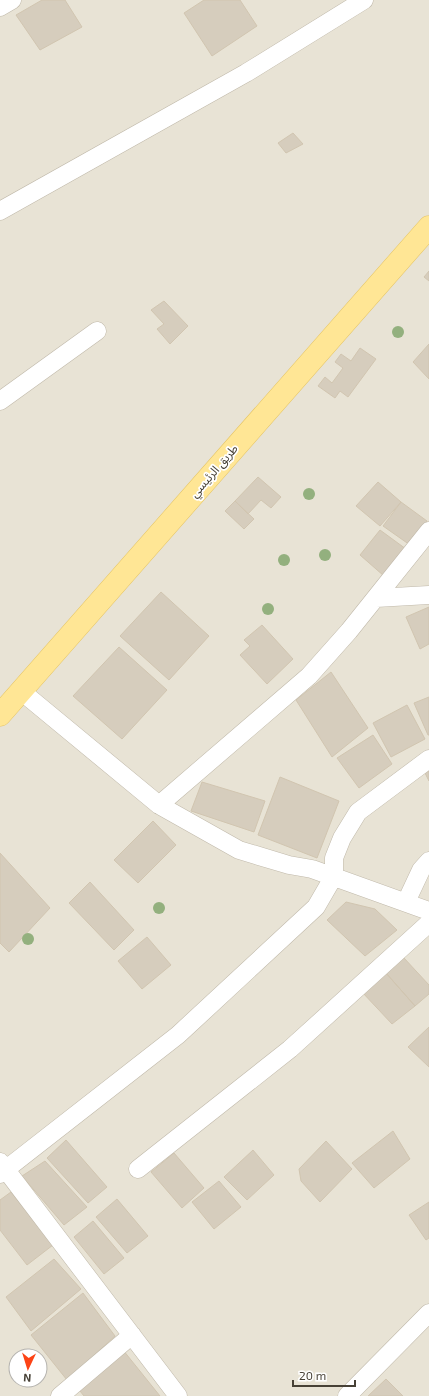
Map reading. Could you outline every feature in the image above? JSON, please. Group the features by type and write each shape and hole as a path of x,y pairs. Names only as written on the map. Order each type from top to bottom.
{"main road":[{"name":"طريق الرئيسي","path":"0,715 429,227"}],"street":[{"path":"0,7 12,0"},
{"path":"0,211 246,73 364,0"},
{"path":"0,401 97,331"},
{"path":"159,806 309,676 349,631 429,531"},
{"path":"376,598 429,595"},
{"path":"21,691 159,806 239,850 289,865 312,869 334,876 429,911"},
{"path":"178,1396 2,1168 178,1035 316,907 334,876 334,858 342,838 358,812 429,759"},
{"path":"406,902 421,870 429,861"},
{"path":"138,1169 290,1049 429,923"},
{"path":"347,1396 429,1313"},
{"path":"60,1396 132,1335"}],"shaded area":[{"path":"0,0 429,0 429,1396 0,1396"}],"building":[{"path":"42,0 65,0 82,27 40,50 16,15"},
{"path":"204,0 240,0 257,26 212,56 184,13"},
{"path":"293,133 303,144 286,153 278,143"},
{"path":"429,271 429,281 424,277"},
{"path":"164,301 188,326 170,344 157,329 164,324 151,310"},
{"path":"429,344 429,379 413,362"},
{"path":"360,348 376,359 348,397 340,391 335,398 318,386 325,377 332,383 343,368 335,362 341,354 351,361"},
{"path":"258,477 281,497 271,508 261,500 248,514 235,501"},
{"path":"378,482 401,502 380,526 356,506"},
{"path":"235,501 254,519 244,529 225,511"},
{"path":"401,502 427,521 410,545 383,526"},
{"path":"380,530 406,549 384,576 360,555"},
{"path":"161,592 209,636 169,680 120,636"},
{"path":"429,607 429,644 420,649 406,617"},
{"path":"262,625 293,659 267,684 240,655 250,646 244,640"},
{"path":"119,647 167,690 122,739 73,696"},
{"path":"331,672 368,728 332,757 296,700"},
{"path":"429,697 429,735 428,735 414,703"},
{"path":"407,705 425,739 391,757 373,723"},
{"path":"373,735 392,764 359,788 337,758"},
{"path":"429,771 429,781 425,773"},
{"path":"280,777 339,801 317,858 258,835"},
{"path":"202,782 265,801 254,832 191,811"},
{"path":"153,821 176,845 138,883 114,860"},
{"path":"0,853 50,908 9,952 0,943"},
{"path":"90,882 134,930 114,950 69,903"},
{"path":"346,902 375,909 397,930 365,956 327,920"},
{"path":"147,937 171,965 142,989 118,961"},
{"path":"404,958 429,985 429,994 415,1006 386,973"},
{"path":"386,973 415,1006 392,1024 362,992"},
{"path":"429,1027 429,1067 408,1047"},
{"path":"393,1131 410,1159 374,1188 352,1163"},
{"path":"66,1140 107,1187 88,1203 47,1158"},
{"path":"326,1141 352,1169 320,1202 301,1181 299,1169"},
{"path":"253,1150 274,1175 247,1200 224,1177"},
{"path":"174,1153 204,1188 182,1208 151,1172"},
{"path":"45,1161 87,1207 64,1225 22,1176"},
{"path":"219,1181 241,1207 214,1229 192,1202"},
{"path":"11,1192 53,1245 27,1265 0,1230 0,1200"},
{"path":"117,1199 148,1236 127,1253 96,1217"},
{"path":"429,1202 429,1238 426,1240 409,1215"},
{"path":"93,1221 124,1258 104,1274 74,1237"},
{"path":"54,1259 81,1289 31,1331 6,1297"},
{"path":"83,1293 115,1336 67,1380 48,1356 48,1348 41,1348 31,1335"},
{"path":"123,1350 160,1396 84,1396 80,1391"},
{"path":"386,1379 403,1396 368,1396"}]}
